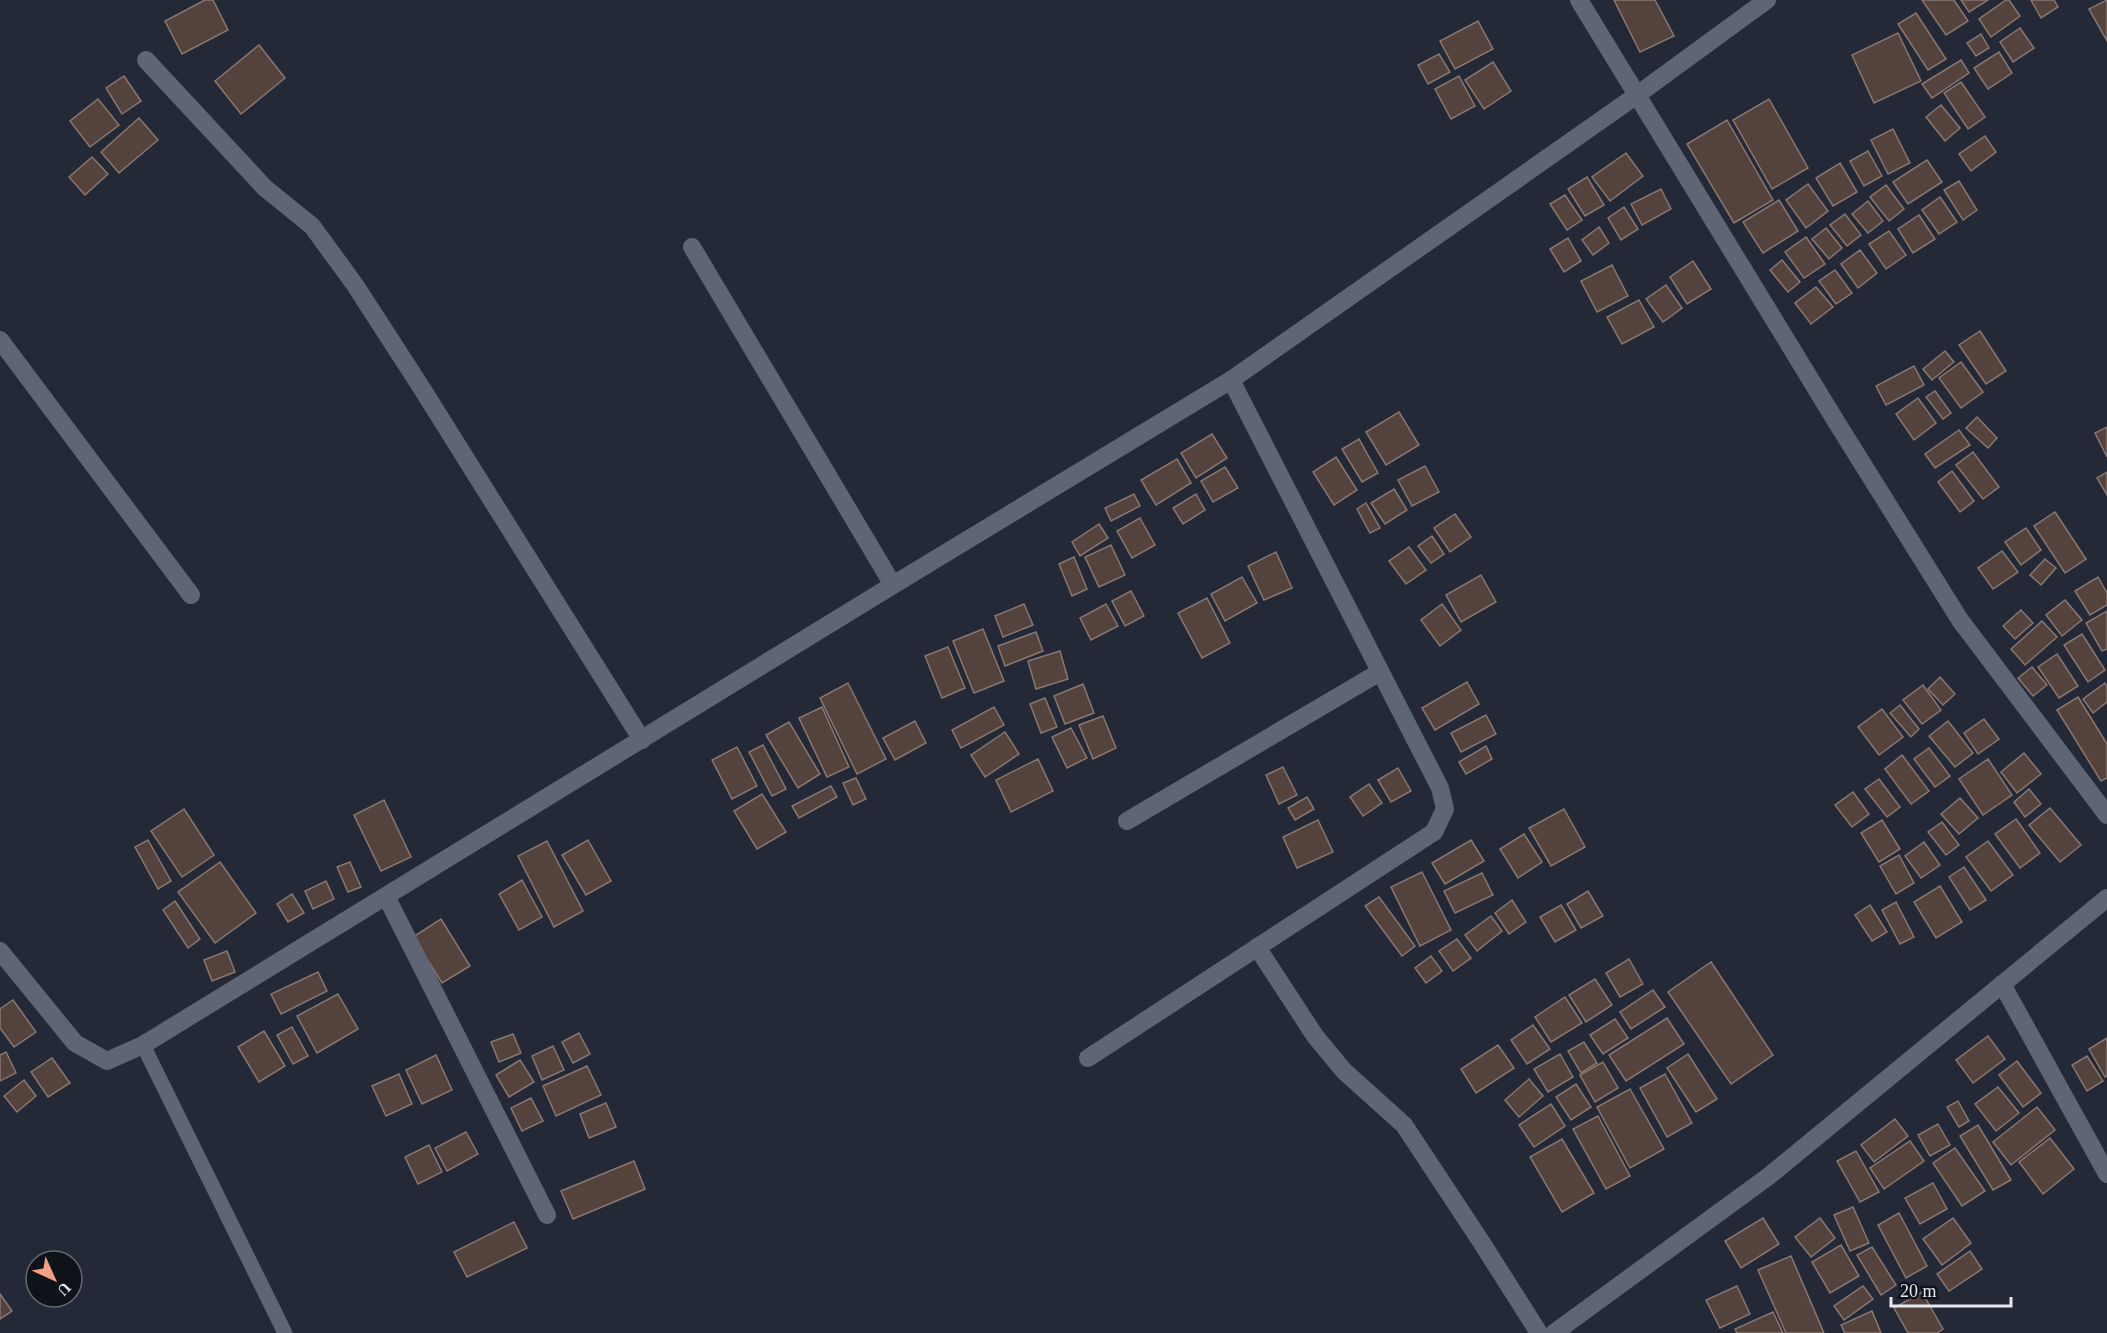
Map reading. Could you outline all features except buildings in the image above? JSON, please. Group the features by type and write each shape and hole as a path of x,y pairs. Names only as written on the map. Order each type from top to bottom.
{"street":[{"path":"1579,0 1960,620 2107,815"},
{"path":"0,951 75,1042 107,1061 143,1045 1231,380 1637,95 1767,0"},
{"path":"146,60 266,188 312,225 422,387 642,740"},
{"path":"692,247 893,585"},
{"path":"0,340 191,595"},
{"path":"1088,1058 1434,832 1445,809 1440,788 1231,380"},
{"path":"1127,820 1380,672"},
{"path":"386,896 548,1215"},
{"path":"1554,1333 1769,1176 2107,898"},
{"path":"1257,947 1315,1035 1344,1071 1404,1125 1539,1333"},
{"path":"2002,984 2107,1174"}],"lane":[{"path":"143,1045 285,1333"}]}
